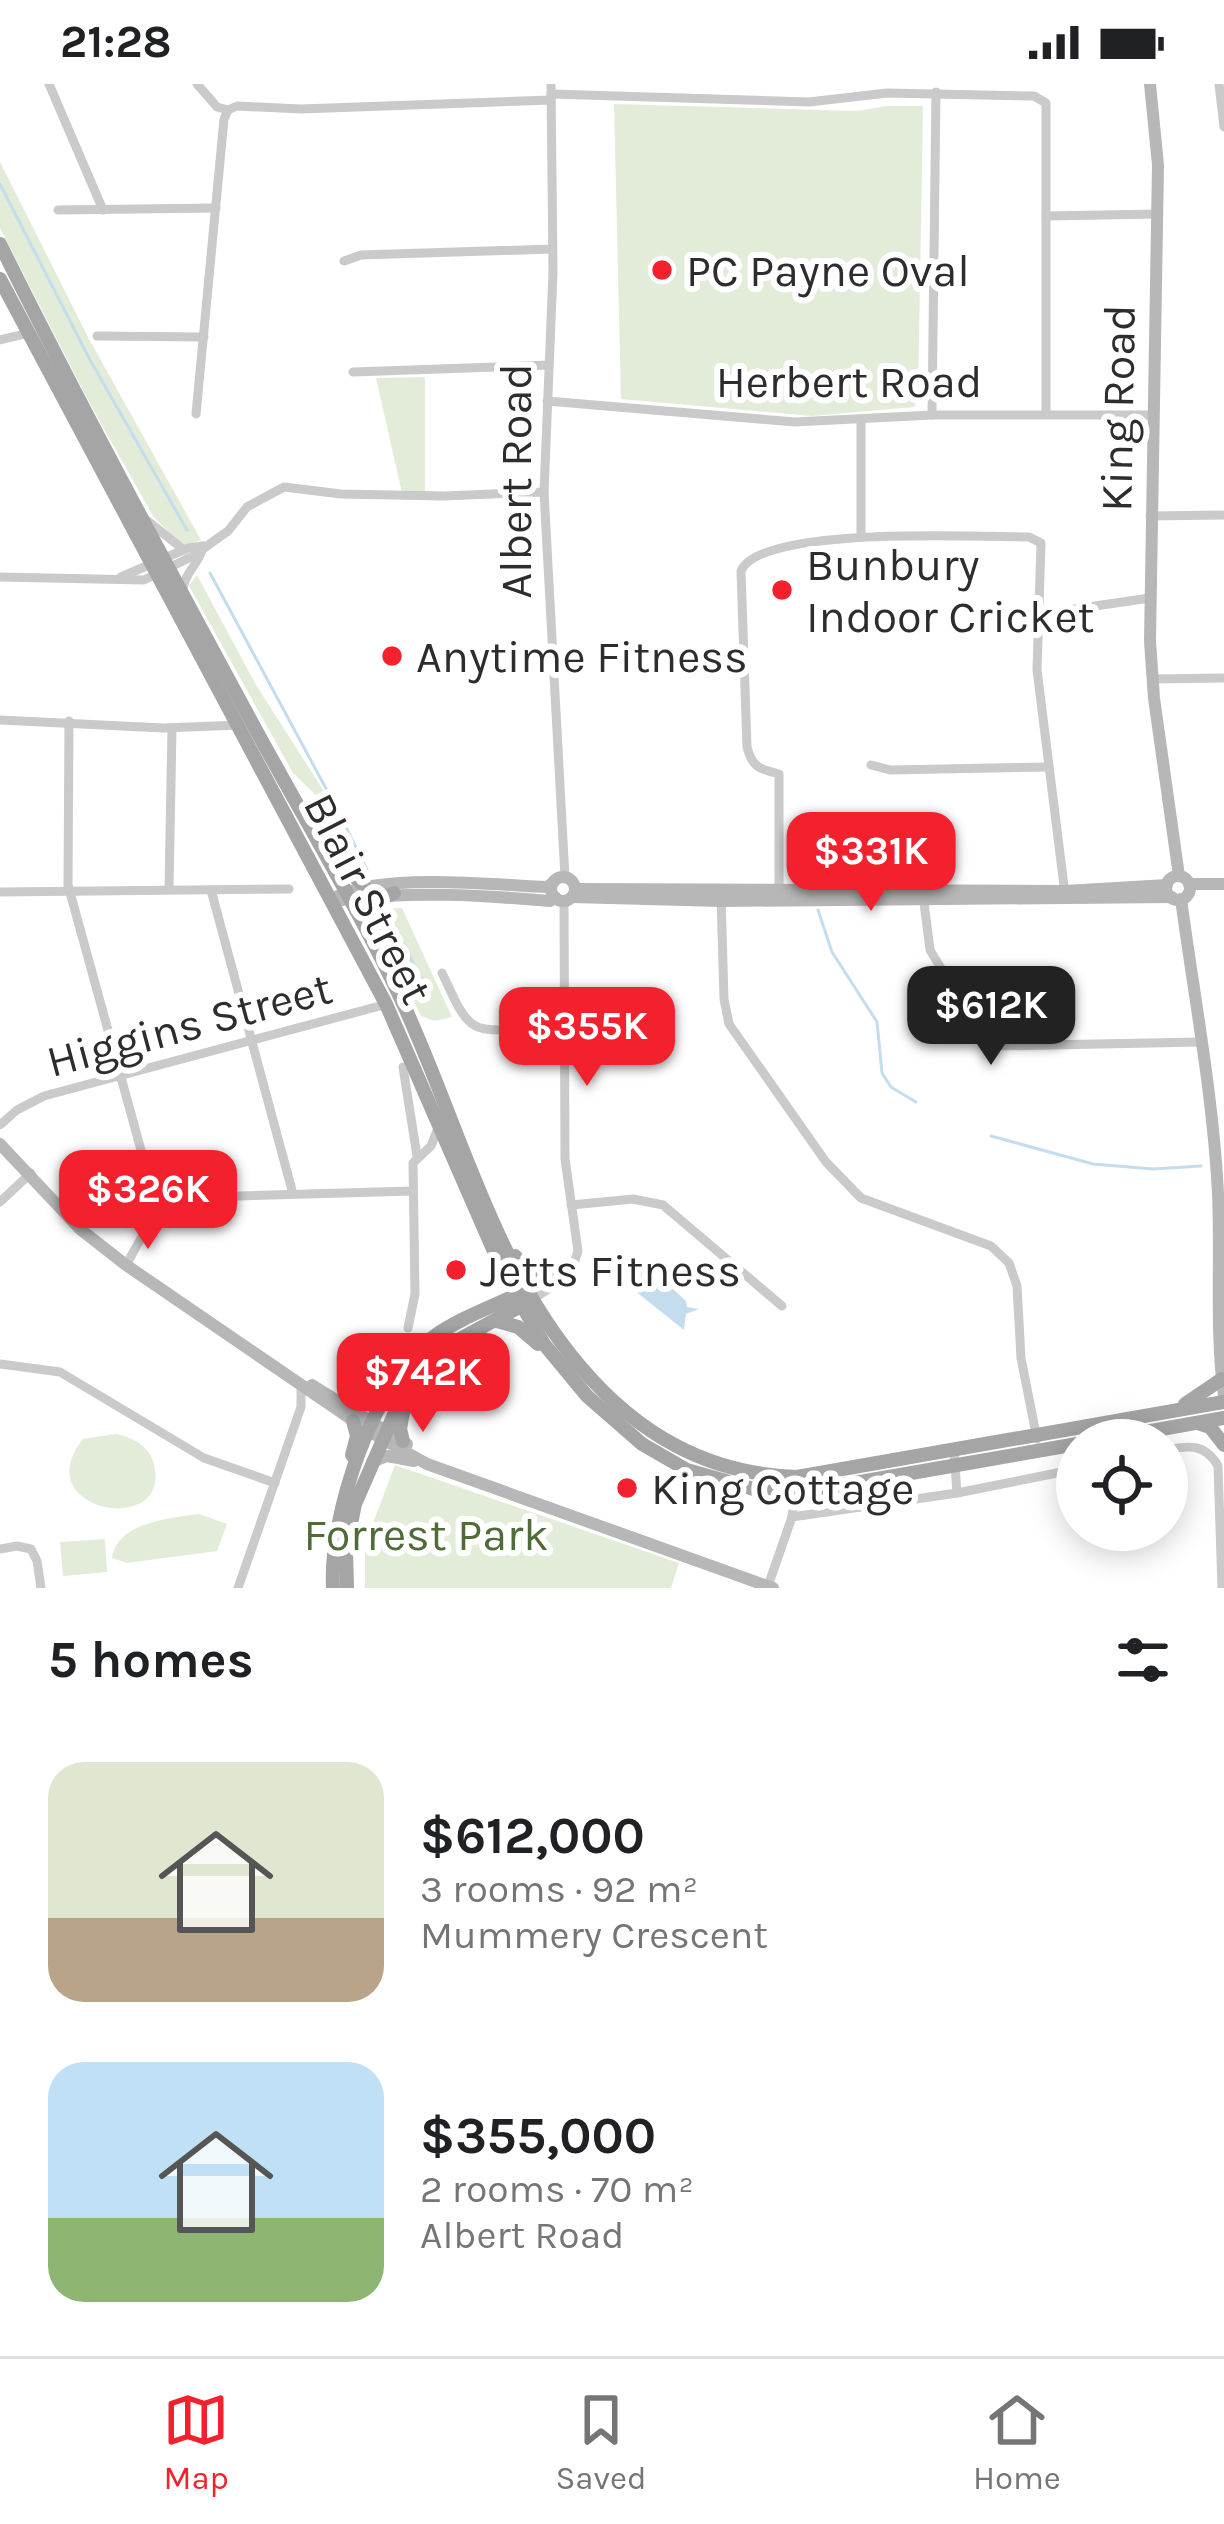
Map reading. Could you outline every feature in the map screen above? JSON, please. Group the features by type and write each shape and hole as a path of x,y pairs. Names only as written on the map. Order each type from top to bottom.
{"main road":[{"name":"Blair Street","path":"0,244 34,330 162,567 225,702 244,723 320,847 341,897 363,928 445,1123 507,1248 524,1298"},
{"name":"Blair Street","path":"0,279 144,518 162,567 183,589 244,723 394,1001"},
{"path":"320,847 364,886"},
{"path":"363,928 370,904 394,893"},
{"name":"Blair Street","path":"445,1123 448,1146 503,1272 524,1298"},
{"path":"507,1248 530,1271 550,1276"},
{"path":"347,1588 348,1526 372,1462 382,1402 401,1370 431,1339 488,1302 502,1283 503,1272"},
{"path":"431,1339 524,1298"},
{"path":"333,1588 336,1526 353,1472 378,1431 409,1385 442,1349 524,1298"},
{"path":"524,1298 544,1344 587,1396"},
{"path":"524,1298 614,1403 656,1436 729,1469 797,1484"},
{"path":"492,1321 506,1321 530,1335 556,1368 642,1444 687,1470 760,1491 1038,1443 1224,1399"},
{"path":"1176,1411 1222,1379"},
{"path":"403,1442 400,1419 409,1385"},
{"path":"1188,1425 1224,1418"},
{"path":"353,1421 357,1436 353,1472"},
{"path":"1198,1423 1210,1427 1224,1445"},
{"path":"1038,1443 1056,1443"}],"street":[{"path":"49,84 103,210"},
{"path":"196,84 216,105 228,110"},
{"name":"King Road","path":"1150,84 1158,165 1151,415 1152,679 1184,880"},
{"path":"1219,84 1224,127"},
{"path":"196,414 228,110 551,93 809,102 887,88 1034,96 1046,103 1046,414"},
{"path":"932,415 936,92"},
{"name":"Albert Road","path":"551,93 552,248 544,492 564,891 565,1159 579,1244 574,1265"},
{"path":"58,211 216,208"},
{"path":"1046,216 1157,214"},
{"path":"344,261 361,255 552,248"},
{"path":"0,340 34,330"},
{"path":"97,336 203,337"},
{"path":"353,372 549,364"},
{"name":"Herbert Road","path":"547,401 795,422 932,415 1151,415"},
{"path":"861,420 861,537"},
{"path":"162,567 228,531 247,507 284,487 341,494 444,496 544,492"},
{"path":"1150,516 1224,515"},
{"path":"144,518 184,550"},
{"path":"779,896 779,774 758,769 747,747 741,571 745,562 756,557 806,542 861,537 1029,537 1041,542 1037,670 1065,895"},
{"path":"0,578 144,580 184,550 203,546"},
{"path":"183,589 186,574 200,560 203,546"},
{"path":"1040,614 1150,598"},
{"path":"1152,679 1224,678"},
{"path":"208,727 217,722 225,702"},
{"path":"0,720 172,728 244,723"},
{"path":"69,721 70,890 152,1190 161,1204"},
{"path":"169,890 172,728"},
{"path":"871,765 890,770 1049,767"},
{"path":"1184,880 1224,884"},
{"path":"341,897 364,886 463,883 721,896 1173,894 1188,893 1184,880"},
{"path":"1184,880 1173,894 1199,1042 1218,1192 1224,1399"},
{"path":"0,892 289,889"},
{"path":"211,890 293,1194"},
{"path":"341,897 463,893 550,901 564,891"},
{"path":"721,896 729,1024 826,1162 861,1198 991,1246 1009,1263 1017,1286 1021,1358 1038,1443"},
{"path":"923,896 929,950 986,1043 1199,1042"},
{"path":"442,974 476,1026 523,1029 564,1024"},
{"name":"Higgins Street","path":"0,1125 44,1096 394,1001"},
{"path":"403,1067 417,1157 415,1294 408,1328"},
{"path":"417,1157 445,1123"},
{"path":"0,1144 80,1229 125,1265 301,1387 427,1464"},
{"path":"417,1157 448,1146"},
{"path":"0,1202 31,1173"},
{"path":"125,1265 161,1204 170,1198 413,1192"},
{"path":"571,1205 610,1199 663,1205 782,1306"},
{"path":"524,1298 550,1276 574,1265"},
{"path":"524,1298 570,1275 574,1265"},
{"path":"0,1364 60,1372 204,1458 275,1483"},
{"path":"287,1374 298,1376 353,1421 403,1442 460,1475"},
{"path":"238,1588 301,1407 301,1387"},
{"path":"301,1407 329,1400 360,1407 382,1402"},
{"path":"1188,1448 1197,1447 1218,1466 1222,1588"},
{"path":"372,1462 387,1456 427,1464 770,1587 797,1484"},
{"path":"954,1459 957,1493"},
{"path":"791,1517 1056,1473"},
{"path":"0,1549 31,1549 41,1588"}],"green space":[{"path":"614,104 857,111 923,106 918,400 914,407 812,416 621,399"},
{"path":"0,162 89,339 201,540 187,545 178,542 153,516 89,402 0,228"},
{"path":"425,377 425,492 402,493 376,378"},
{"path":"197,575 256,685 332,804 328,807 293,773 189,586"},
{"path":"402,908 452,1017 435,1021 421,1016 369,909"},
{"path":"116,1434 138,1442 153,1461 154,1485 144,1501 126,1508 105,1507 86,1499 72,1485 70,1464 83,1439"},
{"name":"Forrest Park","path":"395,1465 679,1563 671,1588 365,1588 365,1544"},
{"path":"199,1514 227,1524 217,1551 127,1563 112,1558 116,1546 134,1529"},
{"path":"105,1539 107,1572 63,1576 60,1542"}],"water":[{"path":"638,1269 657,1274 687,1307 699,1309 686,1314 684,1330 629,1286 615,1286"}],"waterway":[{"path":"0,184 89,358 187,530"},
{"path":"210,573 337,809"},
{"path":"341,817 367,870"},
{"path":"818,910 832,952 877,1022 882,1073 891,1087 916,1102"},
{"path":"387,913 427,990"},
{"path":"991,1136 1093,1164 1153,1169 1201,1166"}],"place":[{"name":"PC Payne Oval","path":"662,270"},
{"name":"Bunbury Indoor Cricket","path":"782,590"},
{"name":"Anytime Fitness","path":"392,656"},
{"name":"Jetts Fitness","path":"456,1270"},
{"name":"King Cottage","path":"627,1488"}]}
